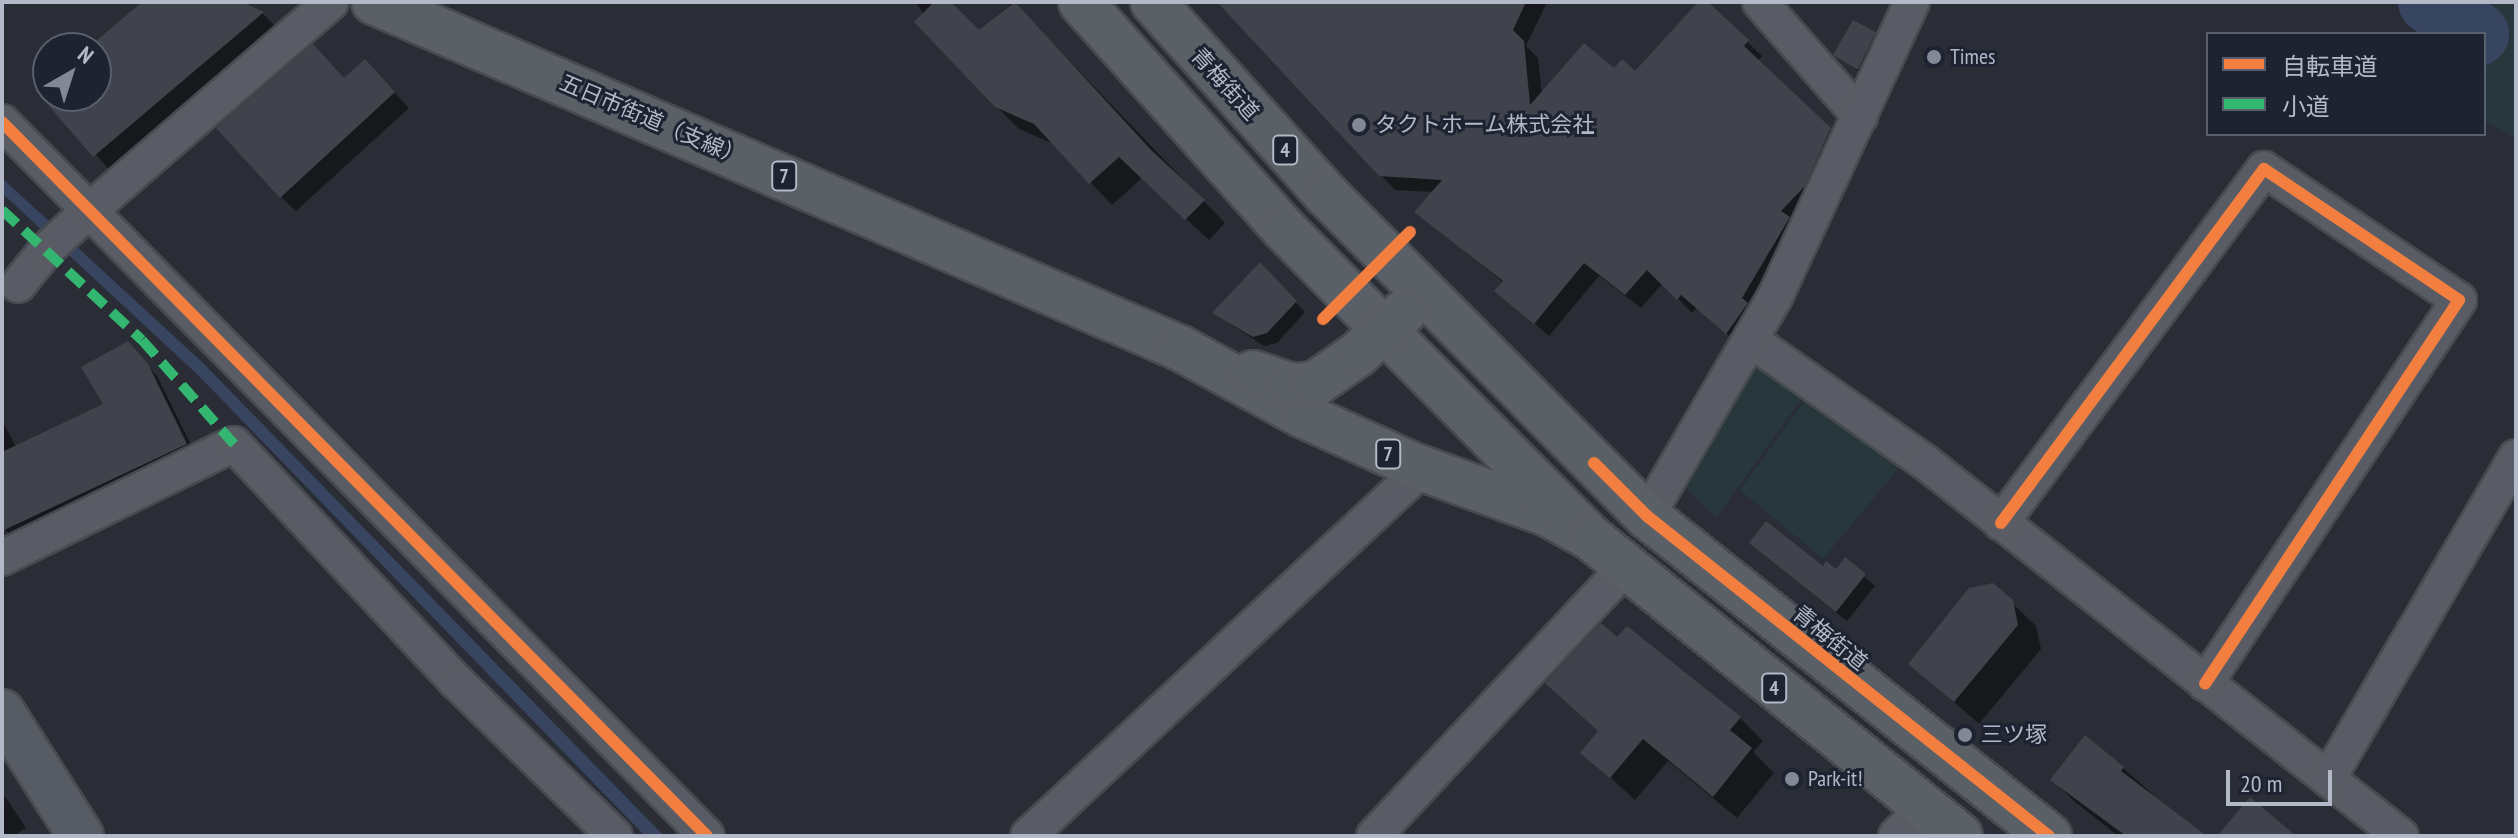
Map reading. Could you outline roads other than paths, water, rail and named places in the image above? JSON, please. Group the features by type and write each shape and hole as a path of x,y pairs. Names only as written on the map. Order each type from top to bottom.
{"main road":[{"name":"五日市街道（支線）","path":"374,2 1193,354 1292,386 1304,385 1335,373 1384,332 1423,293"},
{"name":"4","path":"1081,2 1187,125 1384,332 1591,538 1910,822 1960,836"},
{"name":"青梅街道","path":"1153,2 1315,183 1647,516 2049,836"},
{"name":"五日市街道（支線）","path":"1193,354 1302,415 1415,466 1520,502 1591,538"}],"street":[{"path":"18,285 47,249 90,210 331,2"},
{"path":"1760,2 1860,116"},
{"path":"1647,516 1752,341 1912,2"},
{"path":"2,122 707,836"},
{"path":"2001,523 2264,169 2459,300 2205,684"},
{"path":"1752,341 1925,462 2401,836"},
{"path":"2,558 234,444 456,681 615,836"},
{"path":"2328,779 2516,457"},
{"path":"1028,836 1406,484 1415,466"},
{"path":"1374,836 1626,567"},
{"path":"2,712 81,836"}],"water":[{"path":"2,178 203,363 664,836 645,836 198,375 2,193"}],"waterway":[{"path":"2430,2 2474,32"}],"place":[{"name":"Times","path":"1934,57"},
{"name":"タクトホーム株式会社","path":"1359,125"},
{"name":"三ツ塚","path":"1965,735"},
{"name":"Park-it!","path":"1792,779"}]}
